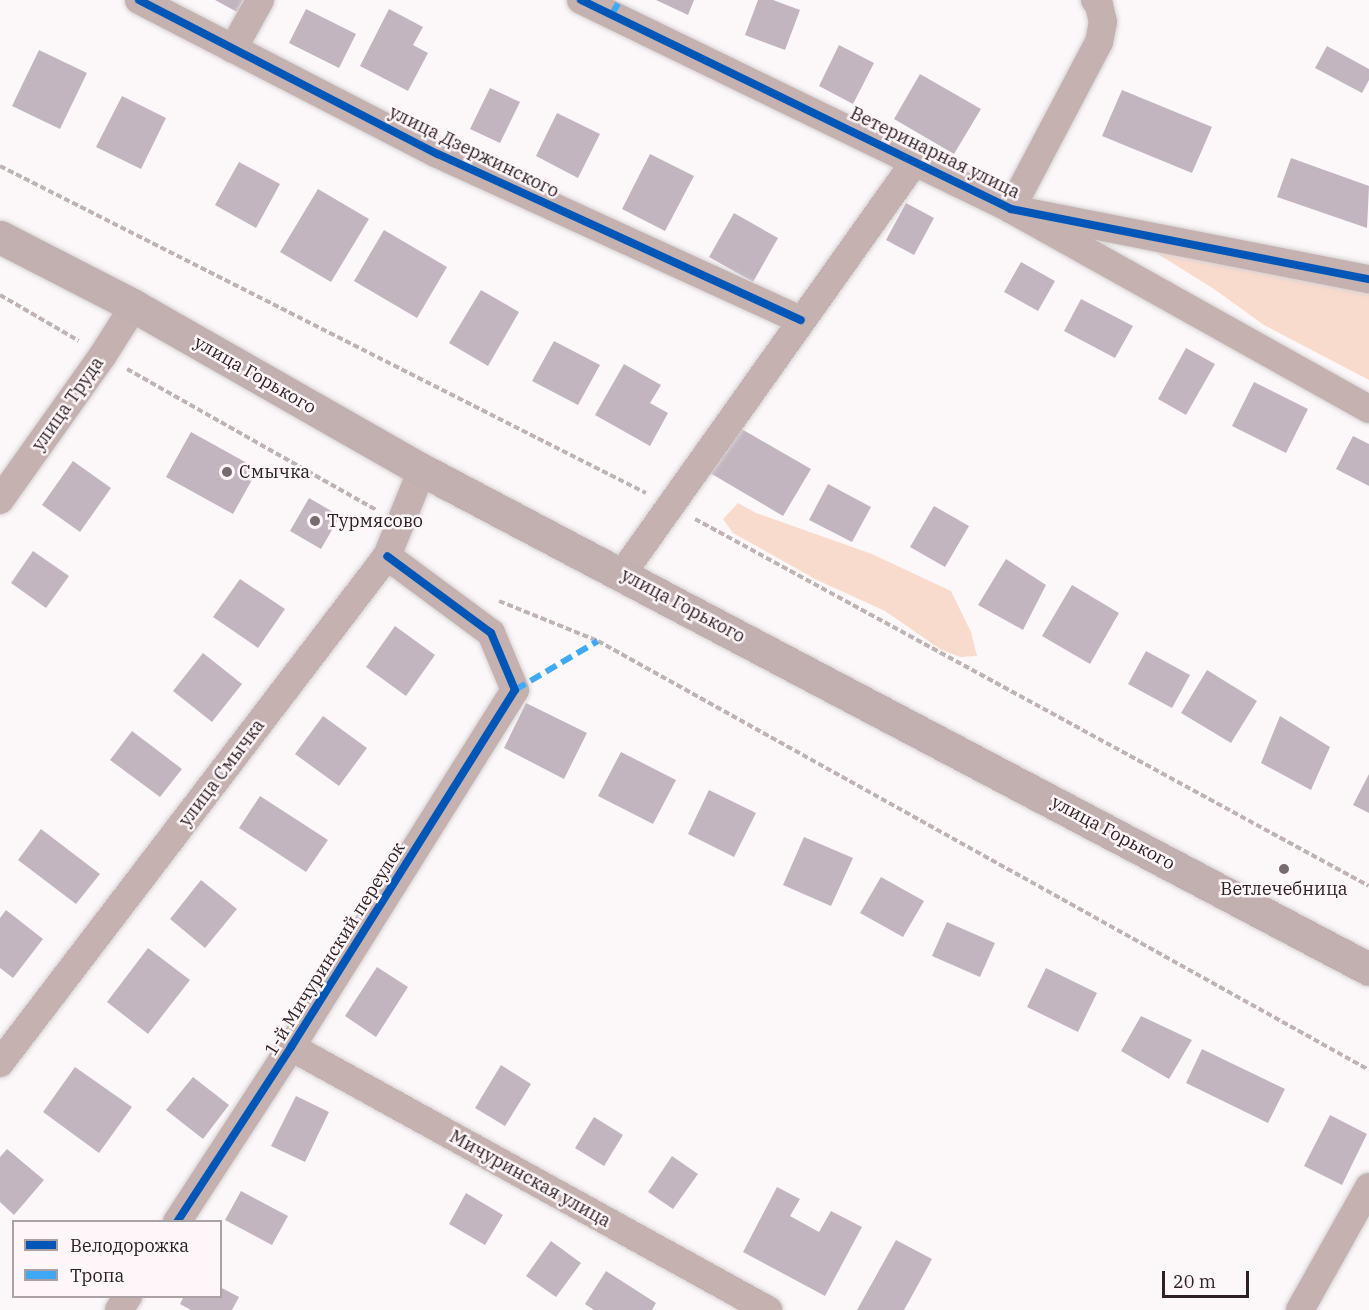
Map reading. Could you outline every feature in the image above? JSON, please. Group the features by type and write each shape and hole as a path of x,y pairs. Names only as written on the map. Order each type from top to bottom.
{"main road":[{"name":"улица Горького","path":"0,237 134,306 422,470 1369,969"}],"street":[{"name":"улица Дзержинского","path":"139,0 438,154 801,320"},
{"path":"233,49 260,0"},
{"name":"Ветеринарная улица","path":"581,0 916,160 1011,209 1369,279"},
{"path":"1099,11 1099,42 1011,209 1369,409"},
{"path":"622,574 916,160"},
{"name":"улица Труда","path":"0,500 103,355 134,306"},
{"name":"улица Смычка","path":"0,1063 387,556 422,470"},
{"name":"1-й Мичуринский переулок","path":"178,1220 291,1047 515,690 491,633 387,556"},
{"name":"Мичуринская улица","path":"291,1047 768,1310"},
{"path":"1300,1310 1369,1187"}],"path":[{"path":"0,295 400,524"},
{"path":"498,600 598,640 1369,1070"}],"shaded area":[{"path":"1130,233 1369,282 1369,380 1264,325"},
{"path":"738,503 756,513 872,554 951,591 971,632 977,656 960,657 940,649 885,611 817,580 733,533 723,519"}],"building":[{"path":"215,0 243,0 237,12"},
{"path":"656,0 694,0 688,15"},
{"path":"758,0 773,0 800,10 785,50 745,35"},
{"path":"306,9 356,34 339,68 289,43"},
{"path":"389,9 423,27 413,45 428,53 408,91 360,66"},
{"path":"839,45 874,63 853,104 819,86"},
{"path":"1327,46 1369,69 1369,80 1362,93 1315,68"},
{"path":"39,50 87,73 60,129 12,106"},
{"path":"920,74 981,109 954,154 894,119"},
{"path":"490,88 520,102 500,143 470,129"},
{"path":"1122,90 1212,127 1192,173 1102,136"},
{"path":"122,96 166,118 141,169 96,147"},
{"path":"557,113 600,134 578,178 536,156"},
{"path":"650,154 694,176 665,231 622,209"},
{"path":"1291,158 1369,186 1367,228 1277,197"},
{"path":"239,162 280,184 256,228 215,205"},
{"path":"318,189 369,219 331,282 280,252"},
{"path":"906,203 934,218 914,255 886,240"},
{"path":"734,213 778,238 753,282 709,257"},
{"path":"384,230 447,267 417,318 354,281"},
{"path":"1021,262 1055,281 1038,311 1004,292"},
{"path":"481,290 519,312 488,366 449,343"},
{"path":"1081,299 1133,326 1115,358 1064,331"},
{"path":"554,341 600,365 578,405 532,381"},
{"path":"1186,348 1215,364 1186,415 1158,399"},
{"path":"624,364 661,385 650,403 668,413 650,446 595,415"},
{"path":"1254,382 1308,409 1286,453 1232,426"},
{"path":"733,424 811,469 783,516 705,470"},
{"path":"191,432 258,469 233,514 166,477"},
{"path":"1353,436 1369,444 1369,486 1336,469"},
{"path":"73,461 111,488 80,532 42,505"},
{"path":"828,484 871,507 852,542 809,520"},
{"path":"309,498 340,516 321,549 290,531"},
{"path":"934,506 969,526 945,567 910,547"},
{"path":"33,551 69,576 46,608 11,583"},
{"path":"1006,559 1046,585 1023,630 978,605"},
{"path":"240,579 285,609 258,648 213,617"},
{"path":"1072,585 1119,613 1090,664 1042,636"},
{"path":"395,626 435,655 406,696 366,667"},
{"path":"1146,651 1190,675 1172,708 1128,684"},
{"path":"203,653 242,684 212,722 173,691"},
{"path":"1207,670 1257,701 1231,743 1181,713"},
{"path":"526,703 587,733 564,779 504,748"},
{"path":"323,716 367,748 339,786 295,754"},
{"path":"1280,716 1330,747 1311,790 1261,763"},
{"path":"132,731 182,769 160,797 110,760"},
{"path":"621,752 676,780 653,824 598,796"},
{"path":"1369,774 1369,813 1353,805"},
{"path":"709,790 756,813 734,857 688,834"},
{"path":"260,796 328,840 306,872 239,828"},
{"path":"41,829 100,874 76,904 18,860"},
{"path":"804,837 853,858 831,906 783,885"},
{"path":"881,877 924,901 903,937 860,913"},
{"path":"201,880 237,909 205,948 170,919"},
{"path":"6,910 43,939 13,978 0,968 0,918"},
{"path":"947,922 995,943 980,977 932,956"},
{"path":"148,948 190,980 148,1034 107,1002"},
{"path":"377,967 408,987 376,1037 345,1016"},
{"path":"1046,968 1097,993 1078,1032 1027,1007"},
{"path":"1141,1016 1192,1040 1169,1079 1121,1051"},
{"path":"1202,1049 1285,1089 1268,1123 1186,1083"},
{"path":"501,1065 531,1084 505,1126 475,1108"},
{"path":"75,1067 132,1107 99,1153 43,1112"},
{"path":"193,1077 229,1105 203,1139 166,1110"},
{"path":"296,1096 329,1112 305,1162 271,1146"},
{"path":"1330,1115 1367,1134 1342,1185 1304,1166"},
{"path":"594,1117 623,1135 604,1166 575,1148"},
{"path":"7,1149 44,1180 14,1215 0,1202 0,1157"},
{"path":"672,1156 698,1174 673,1209 648,1192"},
{"path":"777,1187 800,1199 790,1216 819,1232 831,1211 862,1227 825,1296 743,1252"},
{"path":"241,1191 288,1216 272,1245 225,1220"},
{"path":"466,1193 503,1215 485,1245 449,1224"},
{"path":"896,1240 932,1259 904,1310 857,1310"},
{"path":"551,1241 581,1263 556,1297 526,1276"},
{"path":"606,1271 656,1303 652,1310 594,1310 585,1304"},
{"path":"222,1288 239,1297 232,1310 191,1310 180,1304 183,1298 222,1298"}],"marked path":[{"path":"612,14 620,0"},
{"path":"515,690 598,641"}],"cycle path":[{"path":"139,0 438,154 801,320"},
{"path":"581,0 1011,209 1369,279"},
{"path":"178,1220 291,1047 515,690 491,633 387,556"}],"place":[{"name":"Смычка","path":"227,472"},
{"name":"Турмясово","path":"315,521"},
{"name":"Ветлечебница","path":"1284,869"}]}
